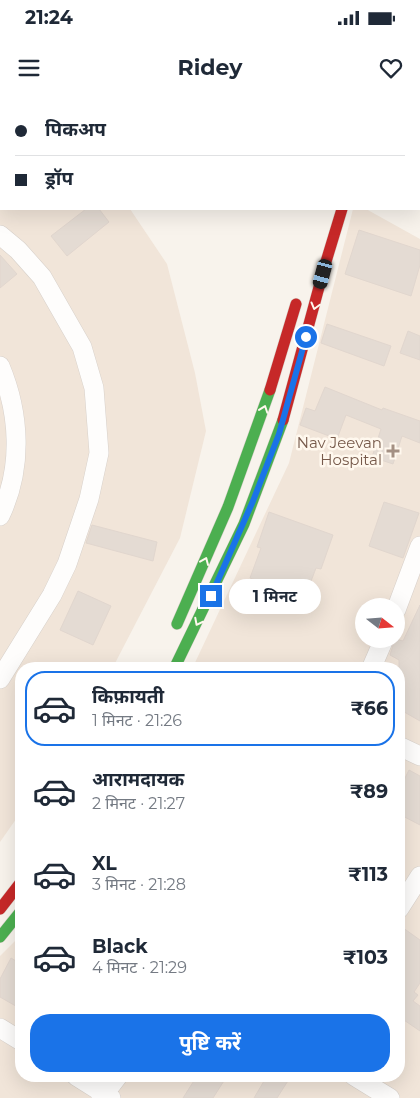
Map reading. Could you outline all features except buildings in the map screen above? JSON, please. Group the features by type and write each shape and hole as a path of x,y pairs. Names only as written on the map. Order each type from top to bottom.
{"street":[{"path":"178,662 211,596 253,501 279,434 342,210"},
{"path":"0,235 18,250 42,277 82,347 94,388 99,452 89,499 67,564 52,595 0,679"},
{"path":"172,635 241,473 265,406 298,295"},
{"path":"0,366 9,387 17,435 11,493 0,516"},
{"path":"400,598 420,546"},
{"path":"374,662 380,648"},
{"path":"405,749 420,756"},
{"path":"405,900 420,876"},
{"path":"0,909 15,890"},
{"path":"0,937 15,918"},
{"path":"0,1028 15,1037"},
{"path":"84,1082 105,1097 114,1082"},
{"path":"364,1082 390,1098"}],"shaded area":[{"path":"0,210 131,210 167,264 195,373 206,431 180,538 116,662 15,662 15,821 0,842"},
{"path":"353,210 368,210 420,239 420,1098 0,1098 0,956 15,941 15,1082 405,1082 405,662 195,662 289,463"}],"traffic: fast":[{"path":"177,624 228,507 270,390"},
{"path":"177,662 244,524 283,420"},
{"path":"0,937 15,918"}],"traffic: jam":[{"path":"283,420 342,210"},
{"path":"270,390 296,304"},
{"path":"0,909 15,890"}],"place":[{"name":"Nav Jeevan Hospital","path":"393,451"}],"route":[{"path":"211,596 253,501 279,434 306,337"}]}
